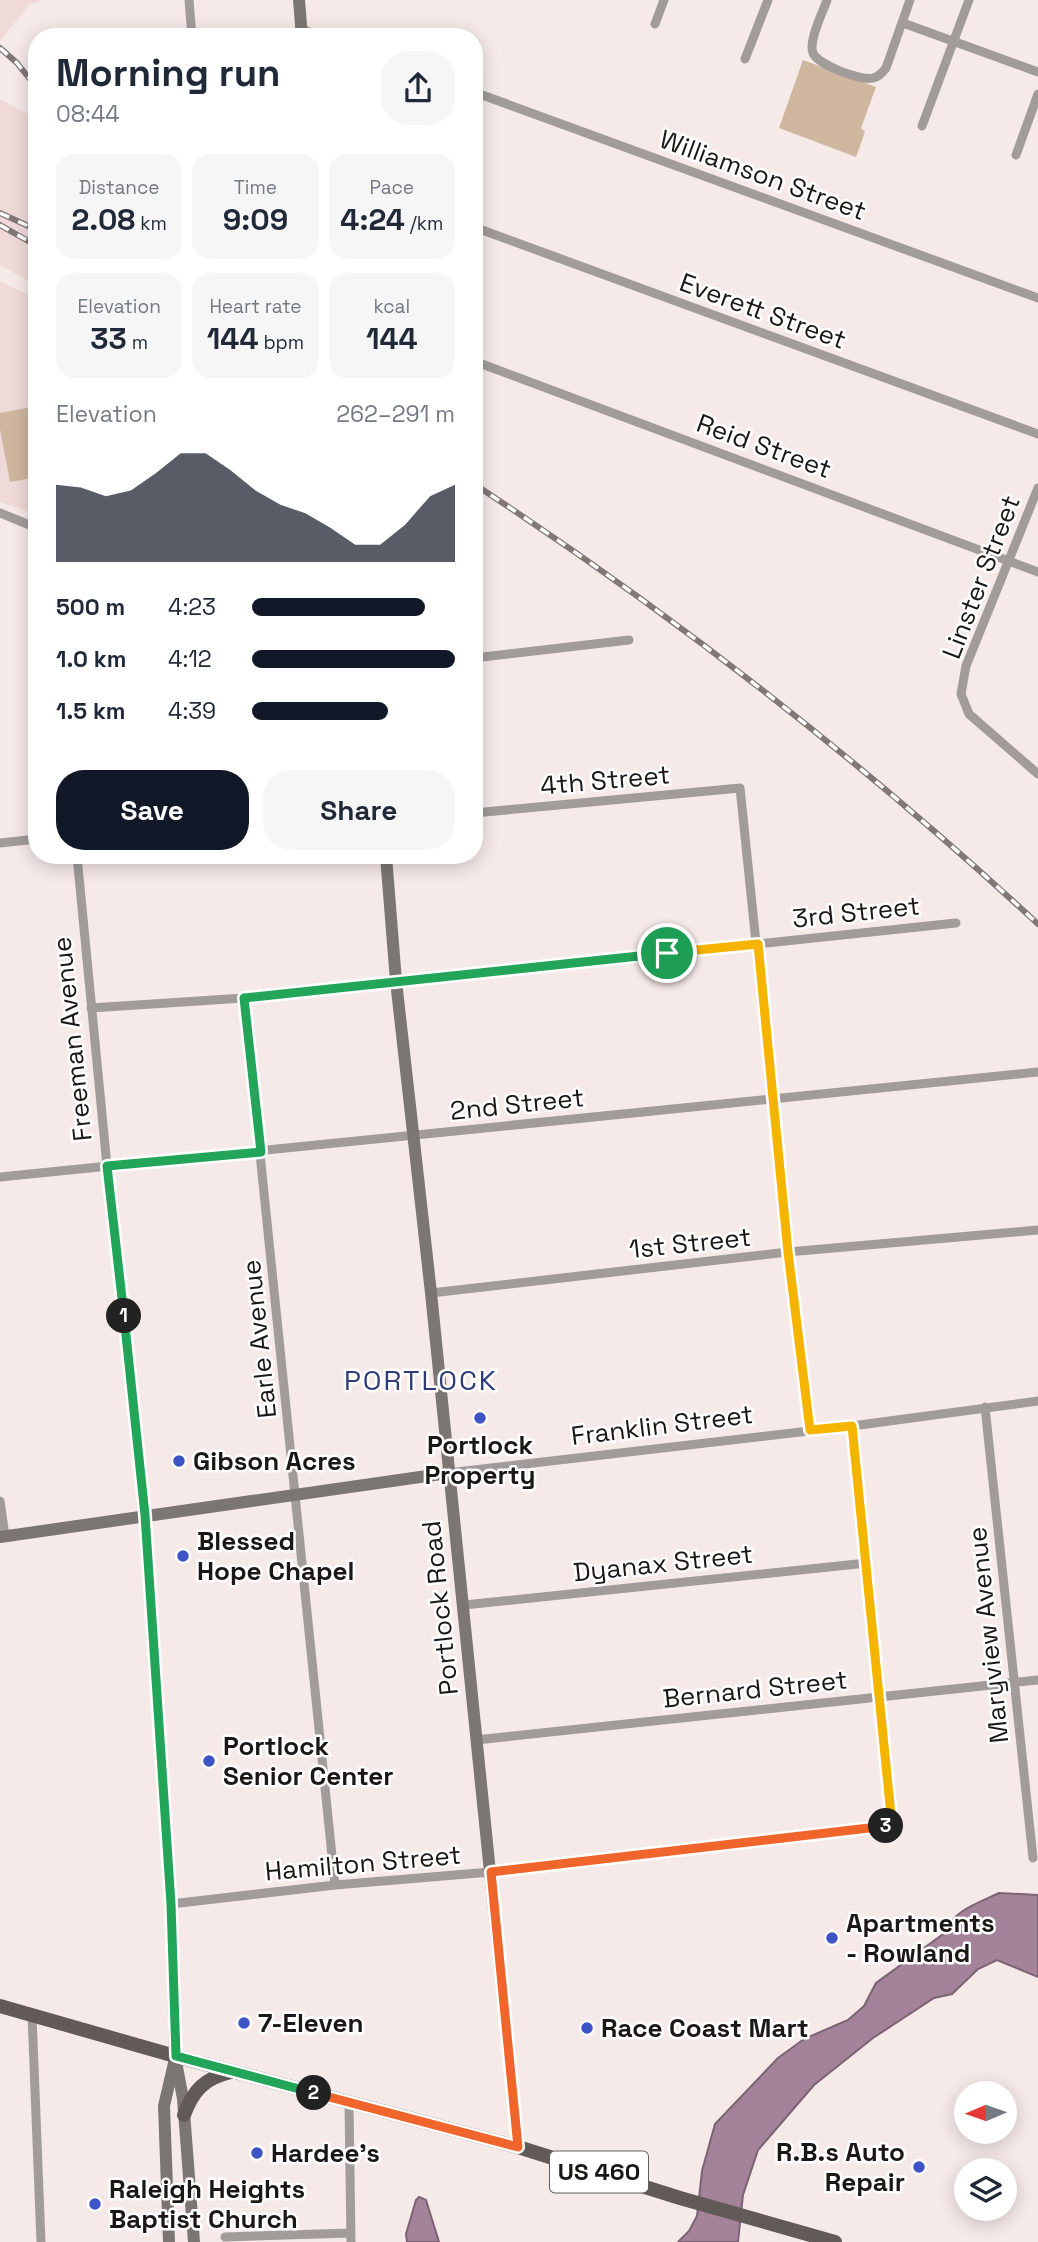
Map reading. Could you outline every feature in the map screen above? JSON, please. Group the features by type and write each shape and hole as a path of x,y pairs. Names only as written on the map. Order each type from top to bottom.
{"main road":[{"path":"299,0 302,28"},
{"name":"Portlock Road","path":"387,864 396,981 464,1605 518,2147"},
{"name":"Franklin Street","path":"2,1536 448,1473"},
{"name":"Freeman Avenue","path":"145,1515 171,1904 176,2056 184,2115 194,2242"},
{"name":"US 460","path":"0,2006 518,2147 680,2198 835,2242"},
{"name":"Freeman Avenue","path":"169,2242 164,2106 176,2056"},
{"path":"184,2115 192,2096 202,2084 218,2075 233,2071"}],"street":[{"path":"189,0 191,28"},
{"path":"655,24 664,0"},
{"path":"745,59 768,0"},
{"path":"827,0 813,38 813,54 824,64 870,79 880,76 886,68 910,0"},
{"path":"922,126 968,0"},
{"path":"903,23 1038,72"},
{"path":"1016,155 1038,94"},
{"name":"Williamson Street","path":"483,95 1038,298"},
{"name":"Everett Street","path":"483,231 1038,435"},
{"name":"Reid Street","path":"483,364 1038,572"},
{"name":"Linster Street","path":"1038,488 966,666 961,694 969,714 1038,774"},
{"path":"0,513 28,524"},
{"path":"483,657 629,640"},
{"name":"4th Street","path":"483,812 740,788 758,944"},
{"path":"0,843 28,840"},
{"name":"Freeman Avenue","path":"78,864 145,1515"},
{"name":"3rd Street","path":"91,1009 244,998 956,923"},
{"path":"758,944 788,1252 810,1430"},
{"name":"Earle Avenue","path":"244,998 335,1885"},
{"name":"2nd Street","path":"0,1177 1038,1072"},
{"name":"1st Street","path":"431,1293 788,1252 1038,1230"},
{"name":"Franklin Street","path":"448,1473 852,1426 1038,1401"},
{"name":"Maryview Avenue","path":"985,1407 1033,1858"},
{"path":"852,1426 880,1696"},
{"path":"0,1501 2,1536"},
{"name":"Dyanax Street","path":"464,1605 867,1563"},
{"name":"Bernard Street","path":"476,1740 1038,1680"},
{"name":"Hamilton Street","path":"171,1904 335,1885 491,1872 892,1825 880,1696"},
{"path":"32,2015 41,2242"},
{"path":"225,2238 351,2237 349,2102"}],"shaded area":[{"path":"0,0 42,0 29,5 0,41"},
{"path":"803,60 876,87 861,128 865,132 856,157 779,128"},
{"path":"0,99 28,114 28,281 0,265"},
{"path":"0,281 28,295 28,512 0,502"},
{"path":"28,408 28,479 10,482 0,429 0,413"},
{"path":"999,1893 1038,1895 1038,1977 997,1960 978,1969 952,1994 934,1998 873,2038 814,2085 758,2150 743,2195 738,2242 678,2242 689,2231 697,2216 702,2171 715,2124 778,2058 804,2039 848,2020 864,2006 876,1983 946,1932 960,1913"},
{"path":"419,2197 426,2200 439,2242 407,2242 406,2234"}],"railway":[{"path":"0,48 28,77"},
{"path":"0,213 28,226"},
{"path":"0,225 28,241"},
{"path":"483,490 622,585 765,692 904,805 1038,924"}],"place":[{"name":"Portlock Property","path":"480,1418"},
{"name":"Gibson Acres","path":"179,1461"},
{"name":"Blessed Hope Chapel","path":"183,1556"},
{"name":"Portlock Senior Center","path":"209,1761"},
{"name":"Apartments - Rowland","path":"832,1938"},
{"name":"7-Eleven","path":"244,2023"},
{"name":"Race Coast Mart","path":"587,2028"},
{"name":"Hardee's","path":"257,2153"},
{"name":"R.B.s Auto Repair","path":"919,2167"},
{"name":"Raleigh Heights Baptist Church","path":"95,2204"}],"district":[{"name":"PORTLOCK","path":"421,1380"}],"route":[{"path":"758,944 788,1252 810,1430 852,1426 892,1825 491,1872 518,2147 176,2056 171,1904 145,1515 107,1166 261,1152 244,998 667,953 758,944"}]}
